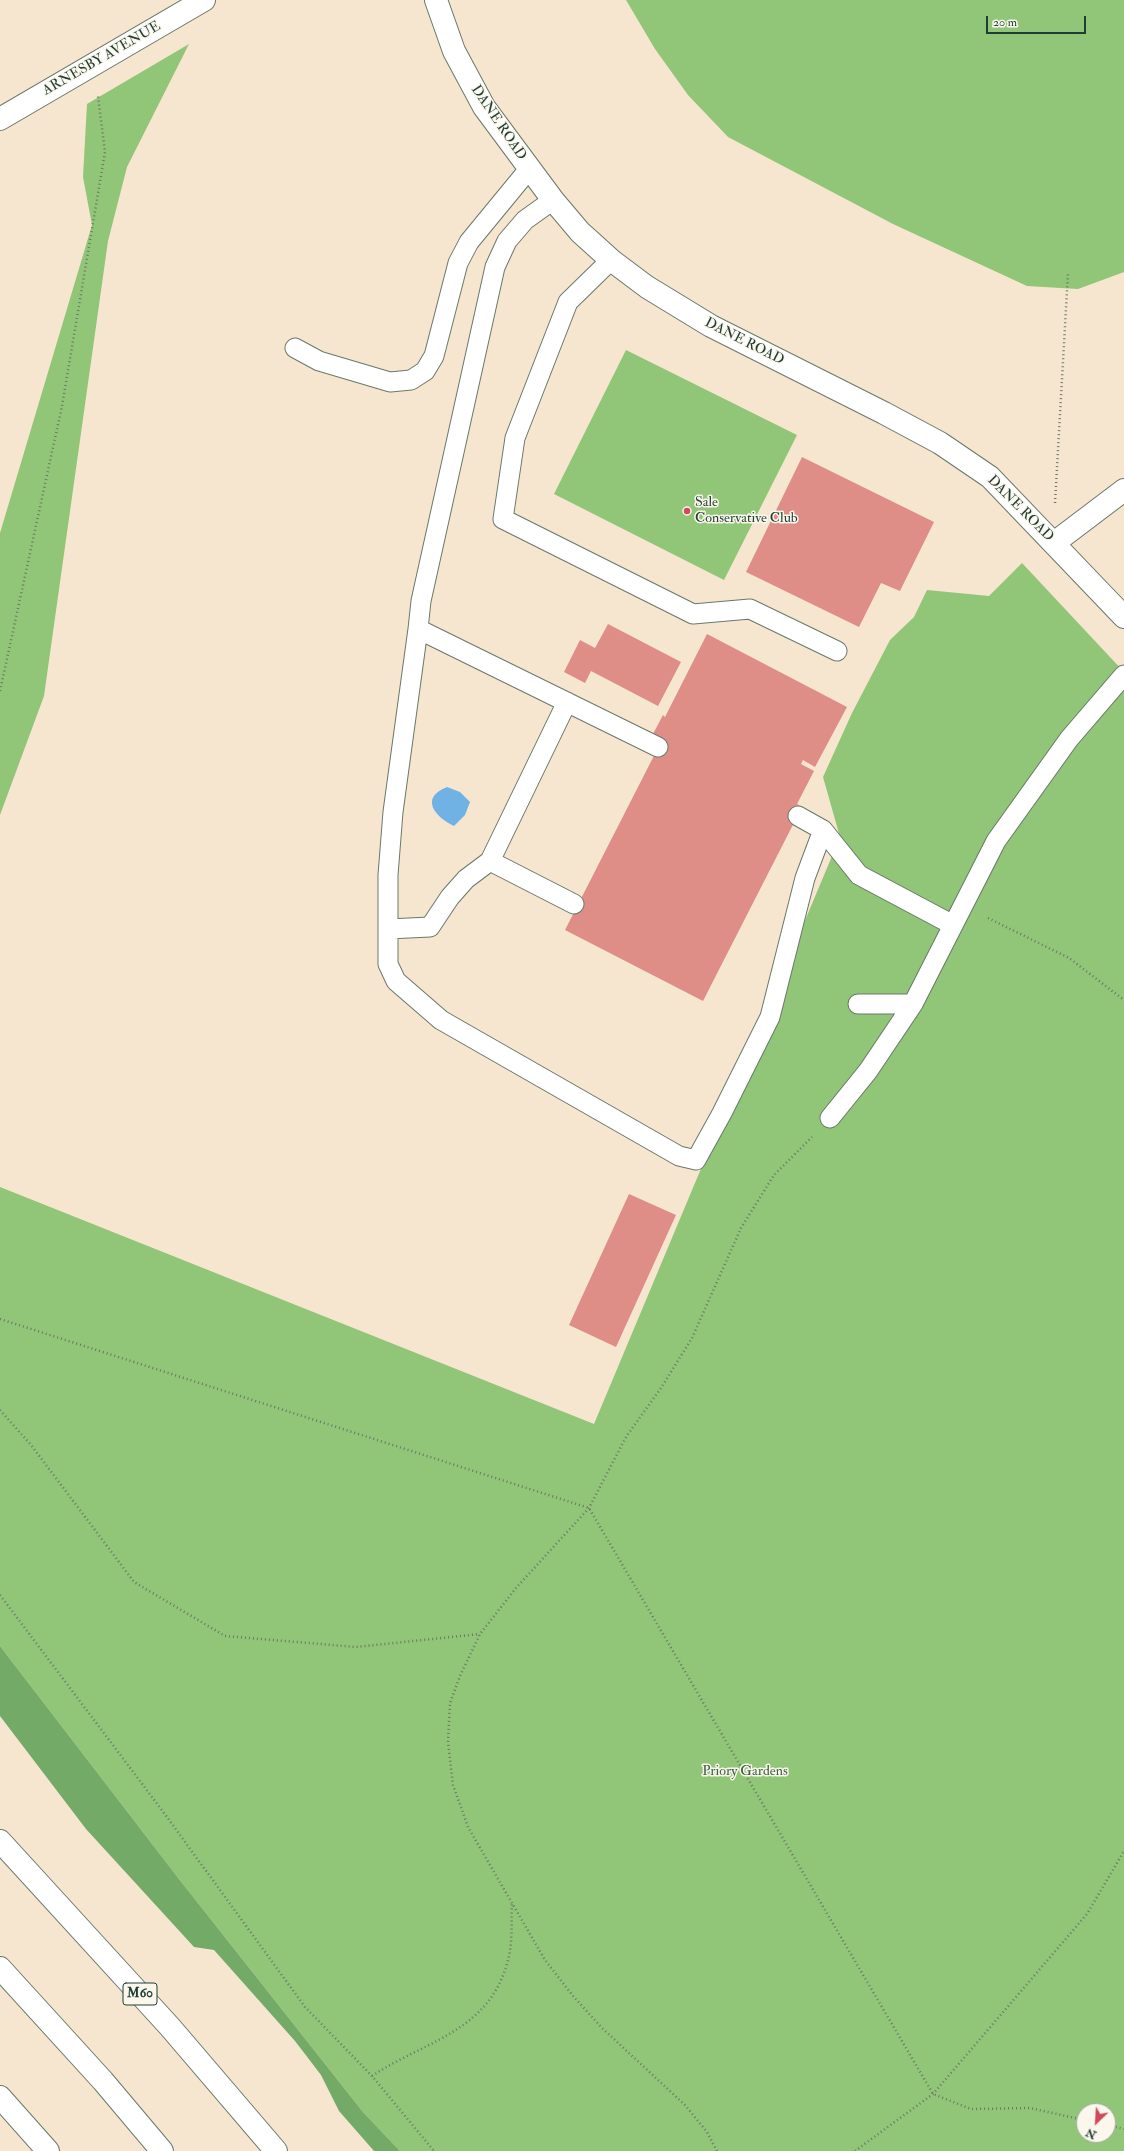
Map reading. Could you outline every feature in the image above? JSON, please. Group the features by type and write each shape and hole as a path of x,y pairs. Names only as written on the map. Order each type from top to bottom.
{"main road":[{"name":"ARNESBY AVENUE","path":"0,119 204,0"},
{"name":"DANE ROAD","path":"436,0 454,51 484,107 528,169 553,200 580,232 611,260 647,287 711,326 884,413 940,443 990,477 1124,617"},
{"path":"1054,543 1124,490"},
{"name":"M60","path":"0,1841 170,2027 276,2151"},
{"path":"0,1968 103,2081 162,2151"},
{"path":"0,2097 48,2151"}],"lane":[{"path":"295,348 319,361 390,382 411,380 425,371 434,356 458,263 469,242 528,169"},
{"path":"553,200 525,220 506,241 496,267 422,601 393,812 388,875 388,964 396,981 441,1020 679,1156 696,1160 722,1114 770,1017 805,878 823,830"},
{"path":"611,260 568,302 515,438 503,519 693,614 750,609 837,651"},
{"path":"418,629 658,747"},
{"path":"830,1118 868,1071 913,1004 996,841 1069,739 1124,675"},
{"path":"388,929 430,927 450,897 466,879 490,861 567,702"},
{"path":"798,816 823,830 859,875 953,925"},
{"path":"490,861 574,904"},
{"path":"858,1004 913,1004"}],"path":[{"path":"0,691 62,406 105,152 94,63"},
{"path":"1054,543 1068,274"},
{"path":"963,906 1069,958 1124,1000"},
{"path":"717,2151 707,2132 685,2105 602,2028 573,1996 545,1960 468,1827 453,1785 448,1742 450,1703 460,1676 480,1634 516,1588 590,1508 626,1437 692,1338 741,1228 774,1175 830,1118"},
{"path":"0,1319 590,1508 933,2094 971,2109 1030,2108 1076,2118"},
{"path":"0,1410 32,1445 134,1582 225,1636 356,1647 480,1634"},
{"path":"0,1595 164,1813 305,2007 372,2076 434,2151"},
{"path":"855,2151 933,2094 1087,1914 1124,1851"},
{"path":"372,2076 394,2061 434,2043 467,2024 485,2005 499,1986 508,1960 512,1903"}],"green space":[{"path":"626,0 1124,0 1124,272 1078,289 1027,286 893,224 728,137 688,95 655,49"},
{"path":"189,44 127,167 108,241 44,696 0,815 0,533 92,225 83,177 87,104"},
{"path":"626,350 797,435 724,580 554,494"},
{"name":"Priory Gardens","path":"1022,563 1124,672 1124,2151 400,2151 363,2112 179,1879 0,1646 0,1187 594,1424 840,837 823,777 852,713 890,640 914,617 927,590 989,596"},
{"path":"0,1646 179,1879 363,2112 400,2151 374,2151 339,2111 321,2075 295,2041 214,1950 194,1947 86,1829 0,1716"}],"water":[{"path":"447,787 460,792 470,802 465,815 454,826 436,813 432,802 438,791"}],"building":[{"path":"802,457 934,522 900,591 881,583 859,627 746,572"},
{"path":"608,624 681,662 658,706 591,671 585,683 564,672 580,640 595,648"},
{"path":"707,634 847,707 815,767 803,760 801,764 814,771 797,804 802,807 703,1001 565,930 663,738 653,734 663,715 665,717"},
{"path":"629,1194 676,1215 616,1347 569,1325"}],"place":[{"name":"Sale Conservative Club","path":"687,511"}]}
